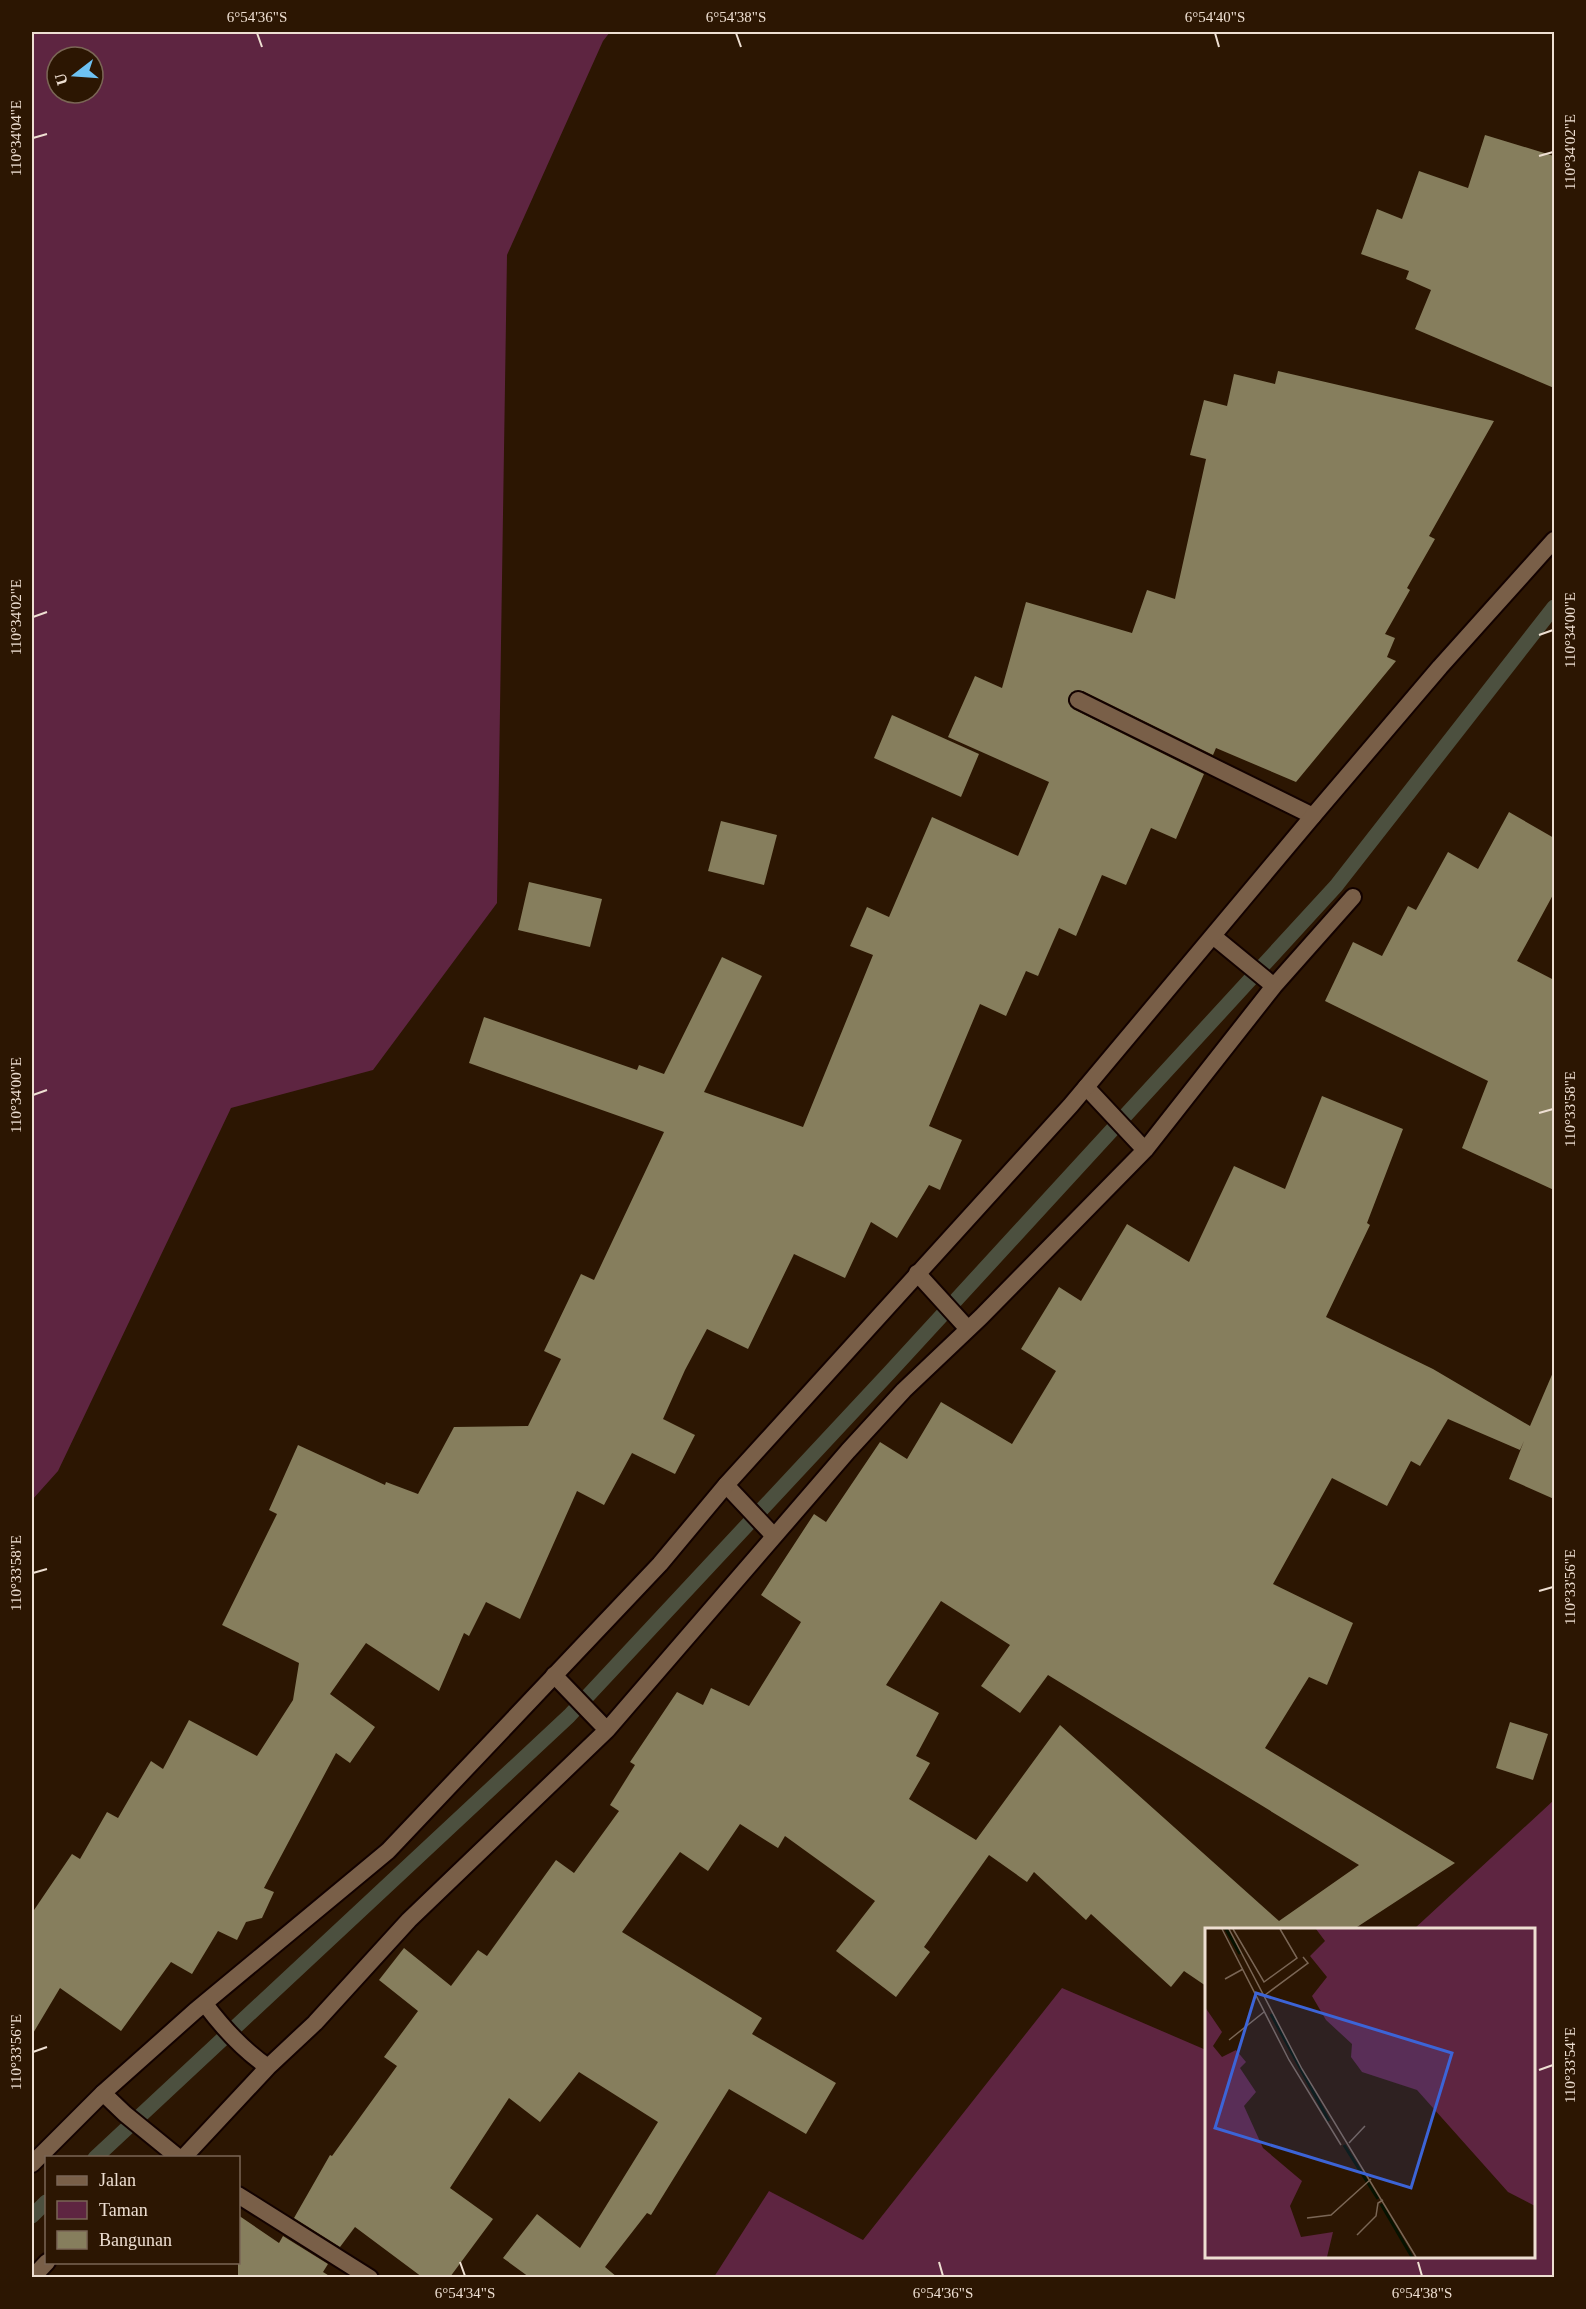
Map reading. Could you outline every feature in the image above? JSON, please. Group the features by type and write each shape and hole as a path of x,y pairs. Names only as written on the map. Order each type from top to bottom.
{"street":[{"path":"32,2164 103,2093 205,2004 388,1851 559,1680 728,1487 922,1278 1440,667 1554,540"},
{"path":"1078,700 1313,816"},
{"path":"182,2156 268,2067 315,2023 409,1920 603,1726 769,1531 904,1390 964,1323 1142,1146 1269,982 1353,897"},
{"path":"1213,936 1269,982"},
{"path":"1086,1087 1142,1146"},
{"path":"922,1278 964,1323"},
{"path":"728,1487 769,1531"},
{"path":"559,1680 603,1726"},
{"path":"205,2004 250,2055 268,2067"},
{"path":"103,2093 125,2114 180,2156"},
{"path":"240,2196 370,2277"},
{"path":"32,2277 45,2264"}],"green space":[{"path":"32,32 610,32 603,41 507,255 497,903 373,1070 231,1108 58,1471 32,1500"},
{"path":"1554,1800 1554,2277 714,2277 769,2191 863,2240 1062,1988 1205,2050 1205,2258 1535,2258 1535,1928 1415,1928"}],"building":[{"path":"1485,135 1554,156 1554,388 1415,329 1431,290 1406,279 1409,271 1361,254 1377,209 1402,219 1419,171 1468,188"},
{"path":"1278,371 1494,421 1429,536 1435,539 1407,588 1410,590 1385,634 1395,638 1387,657 1396,661 1296,782 1216,748 1213,755 1083,691 1072,692 1068,701 1073,709 1204,774 1176,839 1151,828 1126,885 1102,875 1076,936 1059,928 1038,976 1026,971 1006,1016 980,1004 929,1126 962,1140 940,1190 929,1185 897,1238 871,1222 845,1278 794,1254 748,1349 707,1329 663,1419 695,1435 675,1474 632,1453 604,1505 577,1491 520,1619 486,1602 469,1636 464,1633 439,1691 366,1643 330,1694 375,1727 350,1763 336,1753 264,1888 274,1892 262,1918 246,1922 237,1940 218,1931 192,1974 171,1962 121,2031 60,1988 32,2035 32,1913 72,1854 80,1859 107,1812 118,1818 151,1761 163,1769 189,1720 257,1756 293,1700 299,1663 222,1625 277,1514 269,1510 298,1445 385,1485 386,1482 418,1494 454,1427 528,1426 561,1359 544,1351 581,1274 594,1280 664,1132 469,1063 484,1017 637,1070 639,1065 664,1074 722,957 762,976 704,1092 803,1127 873,955 850,946 867,907 889,917 932,817 1018,856 1049,782 948,737 975,676 1002,688 1026,602 1132,633 1147,590 1175,599 1206,459 1190,455 1204,400 1227,406 1234,374 1275,384"},
{"path":"892,715 979,754 961,797 874,758"},
{"path":"1509,812 1554,838 1554,893 1517,961 1554,980 1554,1190 1462,1148 1488,1081 1325,1001 1353,942 1382,956 1408,906 1416,910 1448,852 1478,869"},
{"path":"721,821 777,835 764,885 708,871"},
{"path":"529,882 602,899 590,947 518,930"},
{"path":"1322,1096 1403,1129 1367,1223 1370,1225 1326,1317 1433,1369 1530,1426 1554,1370 1554,1499 1509,1479 1524,1441 1520,1450 1448,1419 1420,1466 1411,1461 1387,1506 1332,1478 1273,1584 1353,1623 1327,1685 1309,1677 1265,1748 1455,1863 1356,1928 1205,1928 1205,1985 1184,1971 1171,1987 1091,1914 1086,1920 1034,1872 1027,1882 989,1855 924,1947 930,1952 896,1997 836,1951 875,1901 785,1836 778,1848 740,1824 708,1871 680,1852 622,1932 762,2018 752,2034 836,2083 806,2134 729,2089 651,2215 647,2213 605,2267 617,2277 529,2277 503,2258 537,2214 580,2248 658,2122 579,2072 540,2122 509,2098 450,2188 493,2219 450,2277 422,2277 355,2227 340,2247 294,2218 330,2155 332,2156 397,2066 384,2057 418,2011 379,1980 404,1948 451,1986 478,1950 487,1956 556,1860 574,1873 619,1811 610,1805 635,1765 630,1762 677,1692 703,1705 711,1688 749,1706 801,1622 761,1595 814,1514 826,1522 880,1442 907,1459 941,1402 1012,1444 1056,1371 1021,1349 1059,1287 1081,1301 1127,1224 1189,1262 1234,1166 1285,1189","holes":["941,1601 1010,1645 981,1686 1020,1713 1048,1675 1359,1865 1279,1921 1060,1725 976,1840 909,1799 930,1763 916,1756 939,1713 886,1685"]},
{"path":"1510,1722 1548,1734 1533,1780 1496,1768"},
{"path":"240,2216 279,2243 283,2236 328,2264 323,2272 331,2277 238,2277"}],"waterway":[{"path":"97,2156 569,1716 889,1373 1336,886 1554,607"},
{"path":"32,2216 45,2203"}]}
